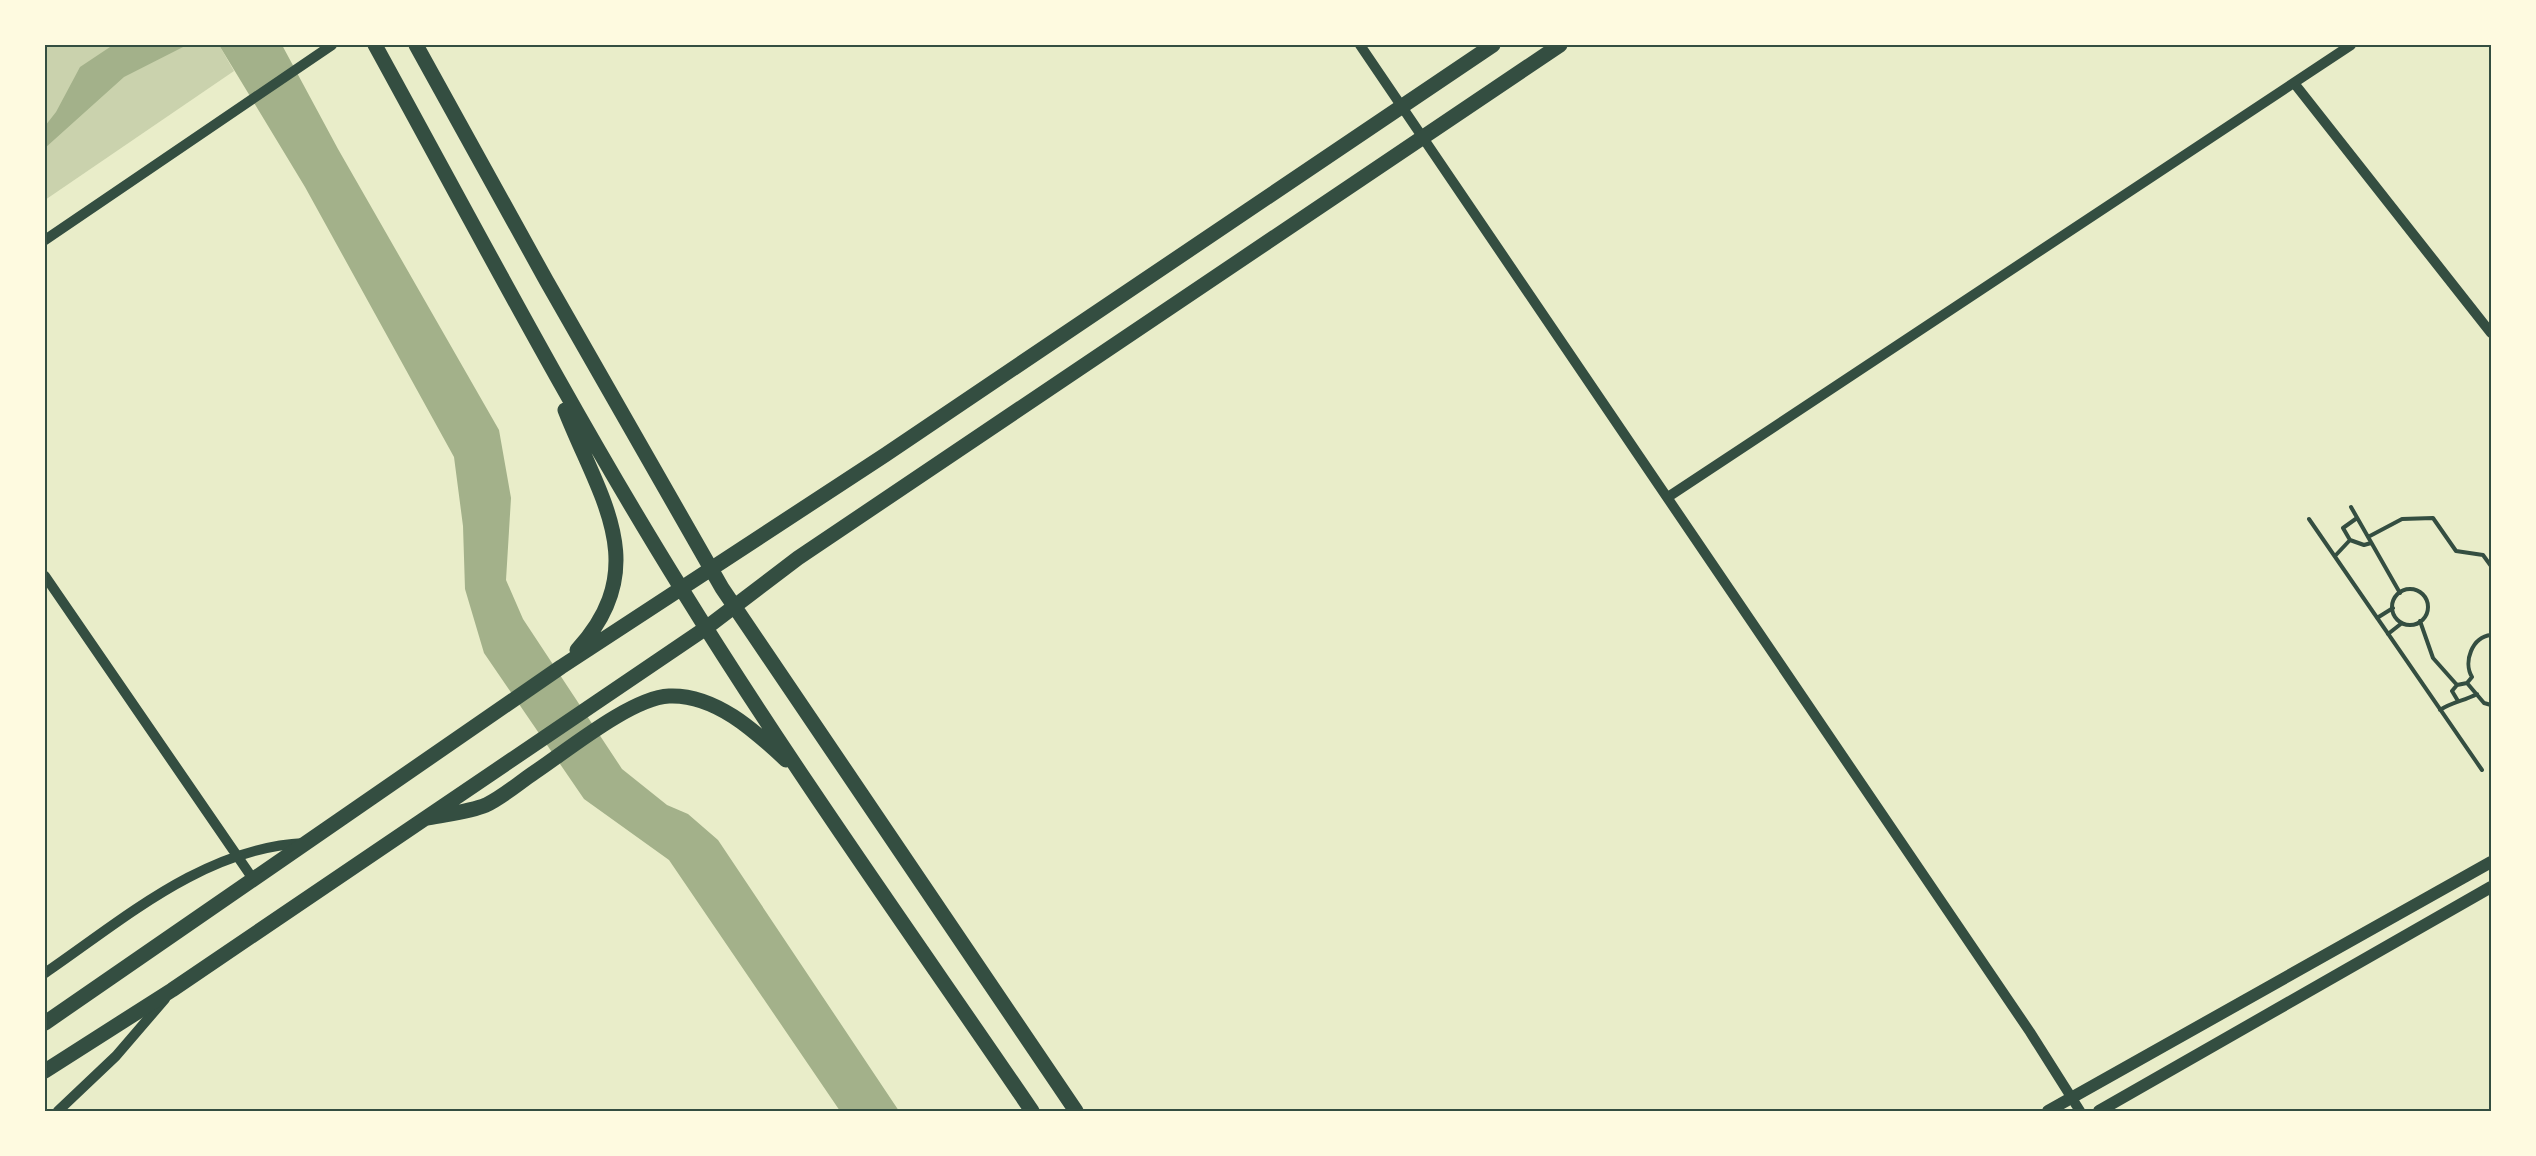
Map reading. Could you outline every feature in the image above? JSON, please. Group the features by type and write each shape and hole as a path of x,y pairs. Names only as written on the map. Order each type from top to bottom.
{"main road":[{"path":"375,45 582,423 680,588 807,781 1032,1111"},
{"path":"416,45 710,568 1076,1111"},
{"path":"45,1023 561,667 885,454 1493,45"},
{"path":"45,1071 172,990 419,820 706,628 798,558 1560,45"},
{"path":"544,354 584,458 605,503 615,554 615,585 603,614 581,645 561,667"},
{"path":"419,820 486,805 624,712 667,696 683,696 708,703 728,714 771,746 807,781"},
{"path":"2048,1111 2491,862"},
{"path":"2099,1111 2491,887"}],"street":[{"path":"45,240 332,45"},
{"path":"1360,45 1668,497 2080,1111"},
{"path":"1668,497 2351,45"},
{"path":"2294,83 2491,333"},
{"path":"45,576 253,879"},
{"path":"45,973 177,884 237,855 266,847 303,843"},
{"path":"58,1111 116,1056 172,990"}],"path":[{"path":"2351,507 2400,592"},
{"path":"2357,518 2343,528 2350,540 2364,545 2371,543"},
{"path":"2368,537 2402,519 2433,518 2456,551 2483,555 2491,566"},
{"path":"2309,519 2482,770"},
{"path":"2335,556 2350,540"},
{"path":"2414,589 2424,595 2427,601 2427,613 2420,621 2402,623 2395,616 2392,608 2400,592 2414,589"},
{"path":"2377,618 2392,608"},
{"path":"2420,621 2433,658 2457,685"},
{"path":"2388,634 2402,623"},
{"path":"2458,701 2452,690 2472,677 2468,665 2474,646 2484,636 2491,635"},
{"path":"2466,683 2484,703 2491,705"},
{"path":"2440,710 2476,694"}],"shaded area":[{"path":"45,45 219,45 234,71 45,200"},
{"path":"113,45 187,45 124,77 45,148 45,126 56,112 80,67"},
{"path":"219,45 282,45 338,149 499,430 511,498 506,580 523,619 622,769 667,805 688,814 718,840 899,1111 840,1111 669,860 584,799 484,653 465,589 463,526 454,457 305,187"}]}
